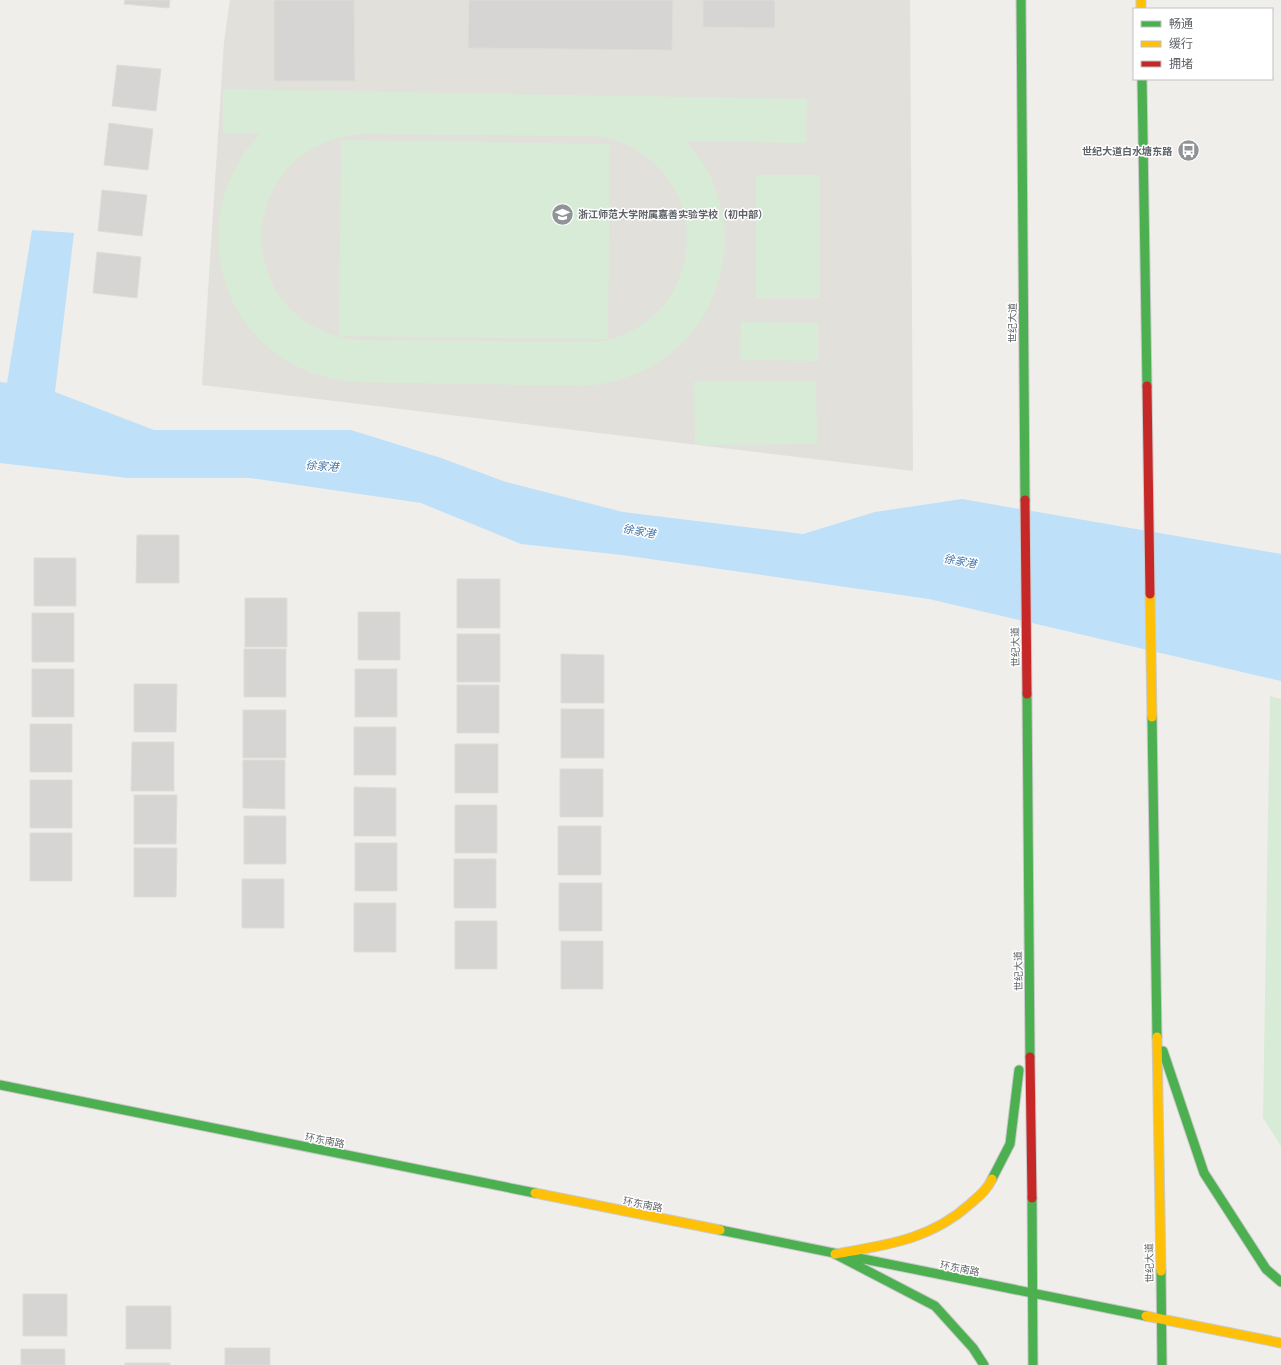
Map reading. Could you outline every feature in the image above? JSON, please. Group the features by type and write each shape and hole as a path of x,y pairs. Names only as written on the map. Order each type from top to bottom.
{"main road":[{"name":"世纪大道","path":"1020,0 1033,1365"},
{"name":"世纪大道","path":"1142,80 1162,1365"},
{"path":"835,1254 896,1243 932,1230 960,1213 988,1188 1010,1144 1030,981"},
{"path":"1157,1035 1177,1090 1204,1174 1266,1269 1281,1282"},
{"name":"环东南路","path":"0,1085 1281,1343"},
{"path":"835,1254 935,1306 973,1348 984,1365"}],"shaded area":[{"name":"浙江师范大学附属嘉善实验学校（初中部）","path":"230,0 910,0 913,471 202,385 224,42"}],"green space":[{"path":"223,89 807,99 806,143 686,141 707,169 722,210 725,249 719,279 711,301 700,321 686,339 670,354 651,367 608,383 584,386 352,382 337,380 310,372 296,366 266,346 244,321 228,291 220,259 219,226 225,193 239,162 260,134 223,133","holes":["363,134 596,136 625,144 641,153 663,172 677,195 685,221 686,247 681,273 669,297 651,318 620,336 598,342 357,340 314,327 284,302 267,270 262,234 269,199 288,168 320,145"]},
{"path":"341,140 610,144 608,339 339,336"},
{"path":"756,175 820,175 820,298 756,298"},
{"path":"741,322 818,323 818,361 740,360"},
{"path":"816,381 817,444 695,445 694,382"},
{"path":"1270,696 1281,699 1281,1146 1263,1118"}],"water":[{"name":"徐家港","path":"32,230 74,233 55,392 154,430 351,430 441,458 506,482 623,512 803,534 875,512 962,499 1281,554 1281,681 929,599 622,555 521,544 421,503 250,478 128,478 0,463 0,382 7,383"}],"building":[{"path":"125,0 170,0 169,8 124,4"},
{"path":"274,0 354,0 355,81 274,81"},
{"path":"469,0 673,0 672,50 468,48"},
{"path":"703,0 775,0 775,28 703,27"},
{"path":"117,65 161,69 156,111 112,106"},
{"path":"109,123 153,129 148,170 104,165"},
{"path":"102,190 147,195 142,236 98,231"},
{"path":"97,252 141,257 137,298 93,293"},
{"path":"137,535 179,535 179,583 136,583"},
{"path":"34,558 76,558 76,606 34,606"},
{"path":"457,579 500,579 500,628 457,628"},
{"path":"245,598 287,598 287,647 245,647"},
{"path":"358,612 400,612 400,660 358,660"},
{"path":"32,613 74,613 74,662 32,662"},
{"path":"457,634 500,634 500,682 457,682"},
{"path":"244,649 286,649 286,697 244,697"},
{"path":"561,654 604,655 604,703 561,703"},
{"path":"32,669 74,669 74,717 32,717"},
{"path":"355,669 397,669 397,717 355,717"},
{"path":"134,684 177,684 176,732 134,732"},
{"path":"457,685 499,685 499,733 457,733"},
{"path":"561,709 604,709 604,758 561,758"},
{"path":"243,710 286,710 286,758 243,758"},
{"path":"30,724 72,724 72,772 30,772"},
{"path":"354,727 396,727 396,775 354,775"},
{"path":"132,742 174,742 174,791 131,791"},
{"path":"455,744 498,744 498,793 455,793"},
{"path":"243,760 285,760 285,809 243,808"},
{"path":"560,769 603,769 603,817 560,817"},
{"path":"30,780 72,780 72,828 30,828"},
{"path":"354,787 396,788 396,836 354,836"},
{"path":"134,795 177,795 176,844 134,844"},
{"path":"455,805 497,805 497,853 455,853"},
{"path":"244,816 286,816 286,864 244,864"},
{"path":"558,826 601,826 601,875 558,875"},
{"path":"30,833 72,833 72,881 30,881"},
{"path":"355,843 397,843 397,891 355,891"},
{"path":"134,848 177,848 176,897 134,897"},
{"path":"454,859 496,859 496,908 454,908"},
{"path":"242,879 284,879 284,928 242,928"},
{"path":"559,883 602,883 602,931 559,931"},
{"path":"354,903 396,903 396,952 354,952"},
{"path":"455,921 497,921 497,969 455,969"},
{"path":"561,941 603,941 603,989 561,989"},
{"path":"23,1294 67,1294 67,1336 23,1336"},
{"path":"126,1306 171,1306 171,1349 126,1349"},
{"path":"225,1348 270,1348 270,1365 225,1365"},
{"path":"21,1349 65,1349 65,1365 21,1365"},
{"path":"125,1363 170,1363 170,1365 125,1365"}],"traffic: fast":[{"path":"1021,0 1025,500"},
{"path":"1142,80 1147,386"},
{"path":"1027,694 1030,1057"},
{"path":"1152,717 1157,1037"},
{"path":"1163,1051 1204,1173 1266,1269 1281,1282"},
{"path":"992,1179 1010,1144 1019,1070"},
{"path":"0,1085 535,1193"},
{"path":"1032,1198 1033,1365"},
{"path":"720,1230 1146,1316"},
{"path":"835,1254 935,1306 973,1348 984,1365"},
{"path":"1161,1271 1162,1365"}],"traffic: slow":[{"path":"1141,0 1141,8"},
{"path":"1150,594 1152,717"},
{"path":"1157,1037 1161,1271"},
{"path":"835,1254 890,1244 939,1226 955,1216 977,1198 985,1190 992,1179"},
{"path":"535,1193 720,1230"},
{"path":"1146,1316 1281,1343"}],"traffic: jam":[{"path":"1147,386 1150,594"},
{"path":"1025,500 1027,694"},
{"path":"1030,1057 1032,1198"}],"place":[{"name":"世纪大道白水塘东路","path":"1188,151"},
{"name":"浙江师范大学附属嘉善实验学校（初中部）","path":"562,214"}]}
